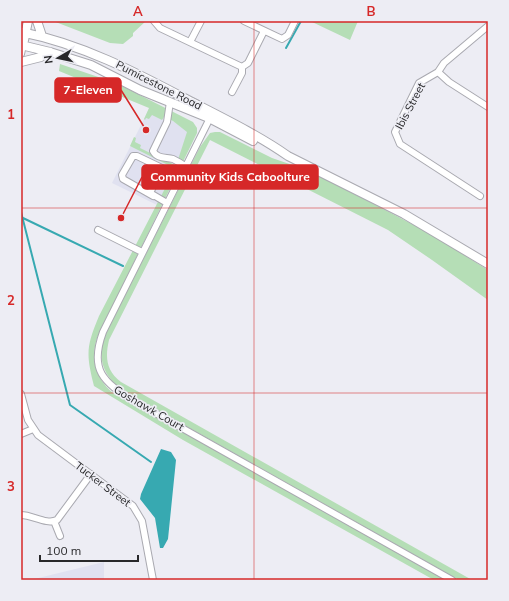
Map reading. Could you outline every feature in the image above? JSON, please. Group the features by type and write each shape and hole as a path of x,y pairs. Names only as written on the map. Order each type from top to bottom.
{"main road":[{"path":"22,48 23,32 28,21"},
{"path":"37,21 42,36"},
{"name":"Pumicestone Road","path":"23,32 42,36 76,47 112,61 211,115 274,152 288,156 404,214 488,264"},
{"name":"Pumicestone Road","path":"22,48 50,52 91,66 170,102 211,115"},
{"path":"21,62 41,57 50,52"}],"street":[{"path":"154,21 160,28 242,67"},
{"path":"190,42 201,21"},
{"path":"244,21 278,38 286,38 295,21"},
{"name":"Ibis Street","path":"480,196 400,144 396,136 396,129 420,83 426,77 438,72 444,63 488,26"},
{"path":"242,67 248,63 264,31"},
{"path":"232,92 242,73 242,67"},
{"path":"438,72 449,82 488,107"},
{"path":"170,102 167,122 153,150 155,154 166,159 173,159 185,166"},
{"name":"Goshawk Court","path":"211,115 103,332 97,348 97,360 102,376 112,388 452,580"},
{"path":"153,196 150,191 162,168 135,155 129,160 122,175 124,181 153,196 167,203"},
{"path":"98,230 142,252"},
{"name":"Tucker Street","path":"21,394 25,414 33,429 44,441 127,500 137,513 144,530 153,580"},
{"path":"21,434 33,429"},
{"path":"21,515 54,521 61,517 91,474"},
{"path":"54,521 60,536"}],"shaded area":[{"path":"149,109 188,129 185,145 157,205 112,183"},
{"path":"104,562 104,580 30,580"}],"green space":[{"path":"53,21 146,21 133,33 133,36 123,44 110,43"},
{"path":"310,21 358,21 350,40"},
{"path":"60,64 116,83 193,122 197,128 197,133 97,338 94,354 95,362 104,384 116,395 447,580 434,580 183,440 94,386 89,351 92,336 99,316 175,169 187,132 173,121 164,117 162,120 152,115 149,119 146,118 145,120 144,119 149,108 59,71"},
{"path":"220,132 272,158 307,170 429,233 488,270 488,300 388,230 210,140 109,340 107,358 112,373 121,382 472,580 459,580 122,390 107,373 101,353 104,337 200,147 210,133"},
{"path":"134,137 136,138 135,142 141,145 140,148 175,165 174,168 130,146"}],"water":[{"path":"161,449 171,452 176,460 168,539 163,548 160,548 155,518 140,499"}],"waterway":[{"path":"286,48 301,21"},
{"path":"21,212 70,405 151,462"},
{"path":"23,218 123,266"}],"place":[{"name":"7-Eleven","path":"146,130"},
{"name":"Community Kids Caboolture","path":"121,218"}]}
